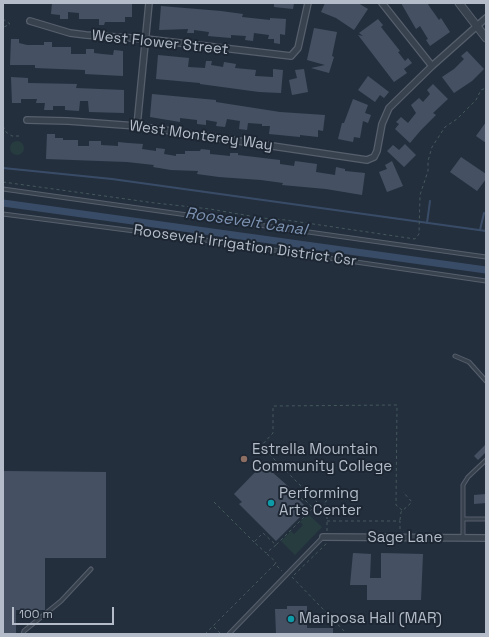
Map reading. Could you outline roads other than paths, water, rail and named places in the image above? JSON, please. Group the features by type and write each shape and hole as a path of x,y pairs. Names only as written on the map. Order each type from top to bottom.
{"street":[{"path":"137,126 149,3"},
{"name":"West Flower Street","path":"30,21 70,33 291,56 298,48 308,3"},
{"path":"382,3 432,66 486,18"},
{"path":"459,3 486,38"},
{"name":"West Monterey Way","path":"27,120 68,121 137,126 367,160 374,157 377,151 382,124 389,108 432,66"},
{"name":"Sage Lane","path":"326,539 400,537 486,538"}],"lane":[{"name":"Roosevelt Irrigation District Csr","path":"3,189 486,257"},
{"name":"Roosevelt Irrigation District Csr","path":"3,214 212,241 486,281"},
{"path":"455,356 469,362 486,381"},
{"path":"463,538 463,485 468,477 486,460"},
{"path":"463,519 486,519"},
{"path":"229,634 286,576 326,539"},
{"path":"23,634 24,631 61,602 91,569"}],"waterway":[{"path":"3,168 112,179 486,231"},
{"path":"427,223 430,201"},
{"name":"Roosevelt Canal","path":"3,203 486,270"},
{"path":"480,230 484,213"}],"place":[{"name":"Estrella Mountain Community College","path":"244,459"},
{"name":"Performing Arts Center","path":"271,503"},
{"name":"Mariposa Hall (MAR)","path":"291,619"}]}
